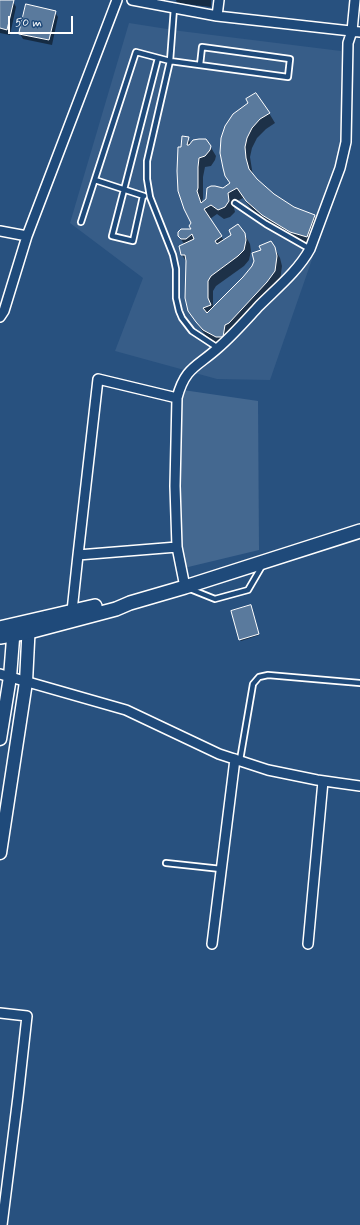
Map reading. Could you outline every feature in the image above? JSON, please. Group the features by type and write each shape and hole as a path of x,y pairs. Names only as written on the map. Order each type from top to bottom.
{"main road":[{"path":"0,637 13,630 29,626 116,609 130,603 185,588 360,531"},
{"path":"29,626 72,611 112,602 130,603"},
{"path":"0,628 13,630"}],"street":[{"path":"0,317 4,311 27,236 117,0"},
{"path":"132,0 217,16 356,31"},
{"path":"217,16 219,0"},
{"path":"185,588 177,547 175,486 177,398 180,386 185,376 192,368 218,348 294,272 310,249 340,168 346,142 348,43 356,31 355,0"},
{"path":"0,231 27,236"},
{"path":"72,611 98,379 177,398"},
{"path":"78,554 177,547"},
{"path":"0,853 26,682 29,626"},
{"path":"0,739 5,676 13,630"},
{"path":"5,676 126,710 219,754 268,770 323,781 360,786"},
{"path":"212,944 221,869 238,760"},
{"path":"308,944 323,781"},
{"path":"0,1013 27,1016 2,1225"}],"lane":[{"path":"174,8 170,61 147,161 147,179 150,197 173,255 176,270 176,298 179,311 182,318 192,330 218,348"},
{"path":"81,222 136,52 170,61 288,77 290,59 202,48 200,65"},
{"path":"143,196 133,241 112,236 158,58"},
{"path":"95,180 150,197"},
{"path":"235,202 266,224 310,249"},
{"path":"185,588 214,599 248,590 265,561"},
{"path":"238,760 253,684 259,677 268,674 360,683"},
{"path":"166,863 221,869"}],"shaded area":[{"path":"129,23 180,31 341,51 342,147 324,193 332,202 270,380 217,379 115,351 143,278 70,223"},
{"path":"183,390 258,401 259,550 184,568 177,475"}],"building":[{"path":"0,0 14,0 7,30 0,28"},
{"path":"26,4 56,11 49,40 19,34"},
{"path":"256,93 270,113 260,119 252,128 247,138 245,147 249,169 257,179 274,194 294,207 315,215 307,237 290,232 262,215 246,201 237,188 228,193 229,201 225,207 218,210 211,205 204,209 222,236 215,241 217,244 231,235 229,230 238,224 245,233 246,240 244,250 211,276 208,281 208,298 211,305 203,308 207,313 252,266 254,261 252,253 261,250 259,246 271,241 275,247 277,256 275,271 267,282 229,323 225,325 223,337 216,337 203,330 196,322 188,311 185,298 186,261 185,255 181,255 179,246 194,239 192,234 186,239 181,239 178,236 178,232 181,229 191,229 189,226 191,223 184,209 178,191 178,147 181,147 182,136 189,137 187,145 189,145 193,140 206,139 211,146 210,150 205,156 199,158 197,191 201,203 206,199 207,188 215,186 223,188 230,183 225,176 220,153 221,138 225,126 233,114 248,103 246,99"},
{"path":"251,605 259,634 239,640 231,611"}]}
